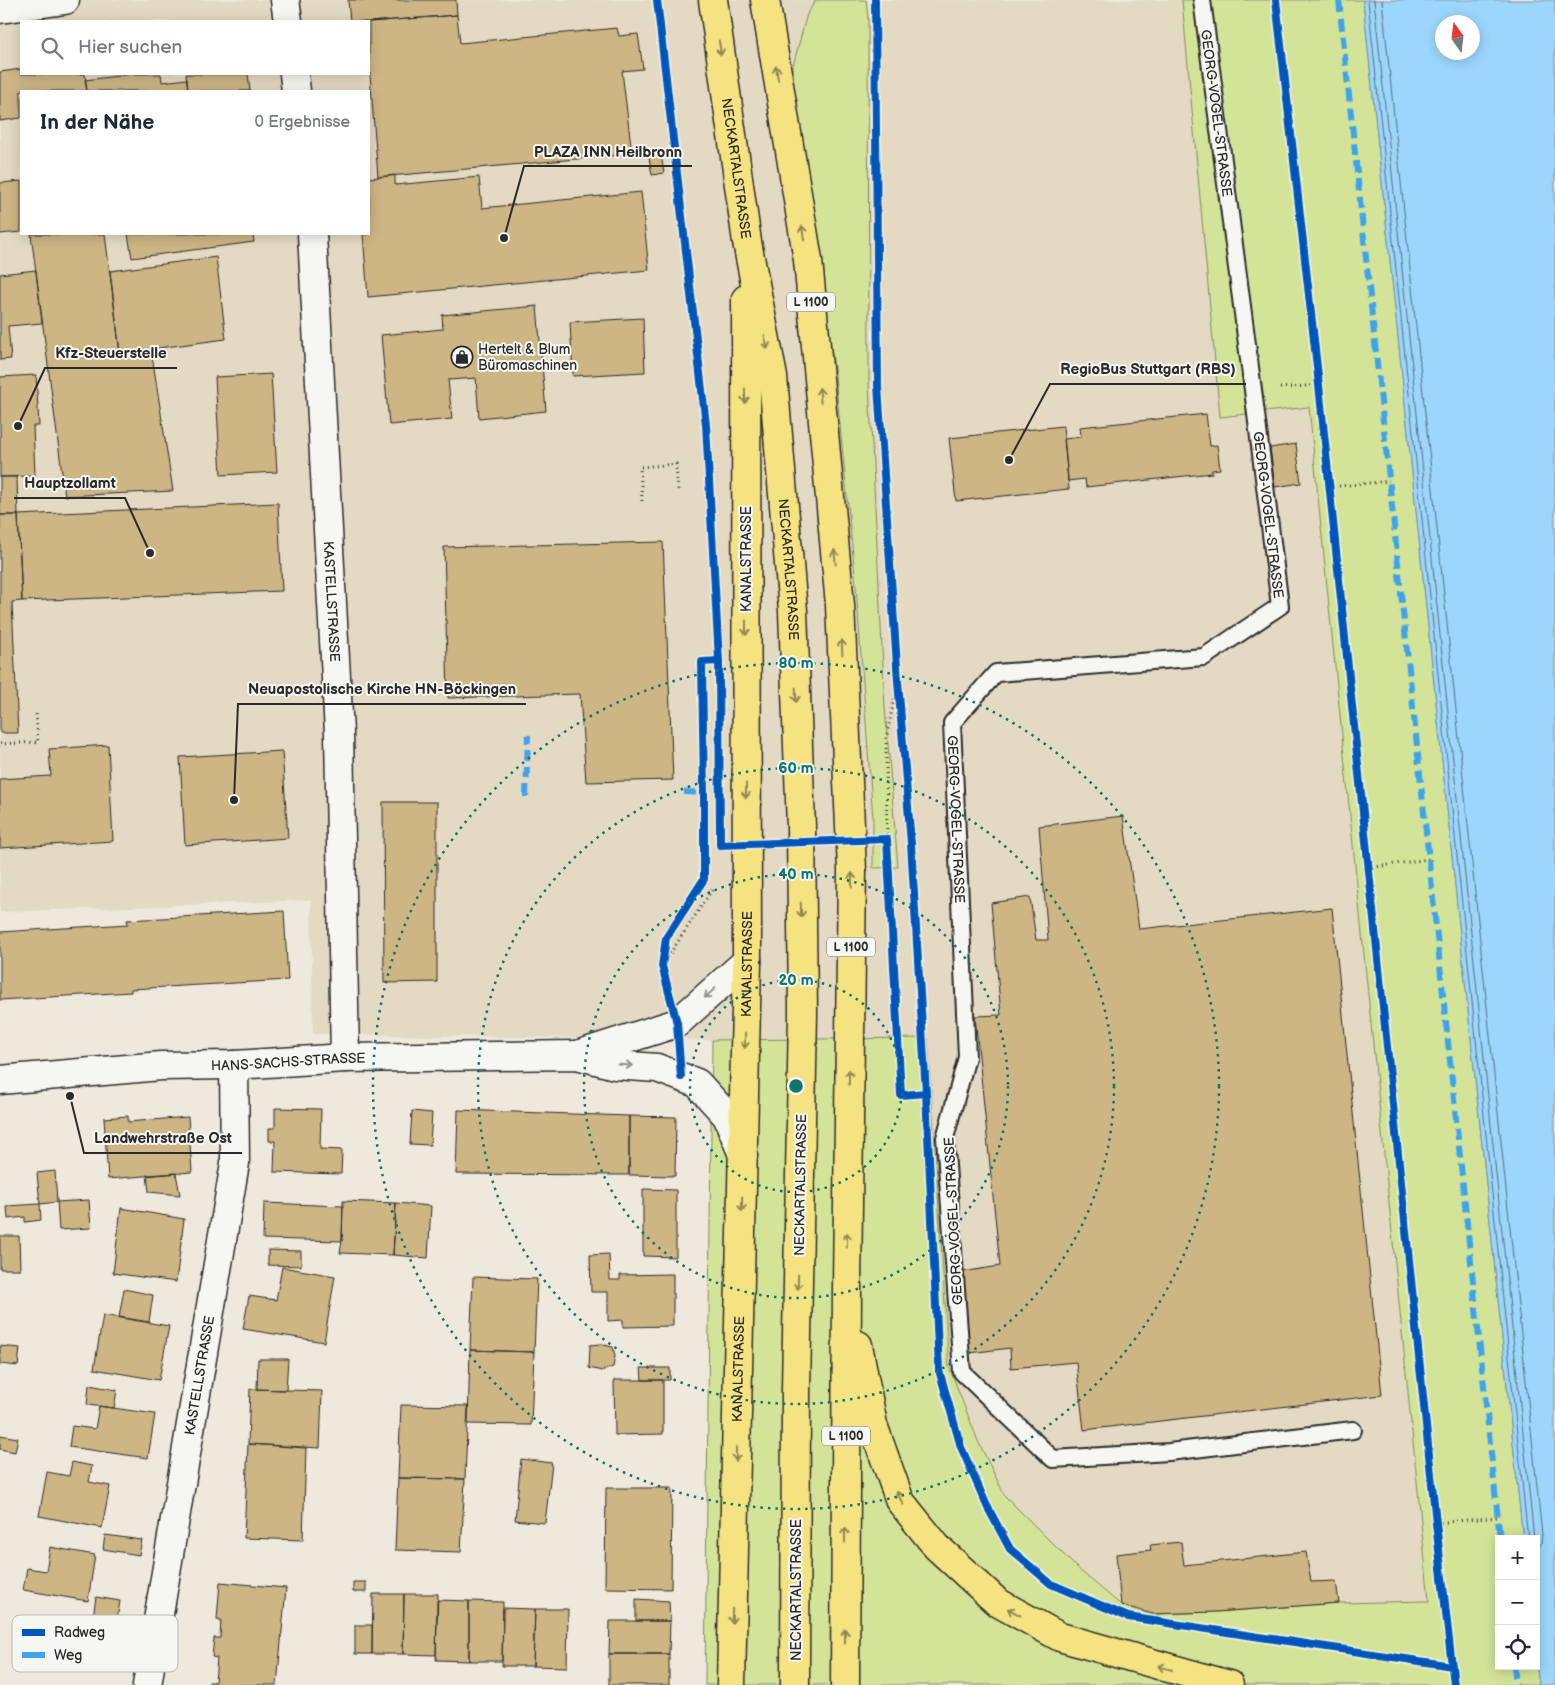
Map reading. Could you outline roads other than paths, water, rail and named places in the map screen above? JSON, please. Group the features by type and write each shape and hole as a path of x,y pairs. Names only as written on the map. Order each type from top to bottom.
{"main road":[{"name":"NECKARTALSTRASSE","path":"713,0 747,242 773,376 793,611 800,807 803,1013 796,1390 795,1685"},
{"name":"L 1100","path":"765,0 808,260 840,605 852,870 845,1685"},
{"name":"KANALSTRASSE","path":"731,1685 747,961 745,356 747,242"},
{"path":"847,1288 872,1425 900,1501 937,1548 997,1602 1060,1637 1229,1685"}],"street":[{"path":"0,9 65,0"},
{"path":"285,0 288,20"},
{"path":"294,75 296,90"},
{"name":"KASTELLSTRASSE","path":"312,235 340,733 345,1058"},
{"name":"HANS-SACHS-STRASSE","path":"577,1055 677,1023 747,961"},
{"name":"HANS-SACHS-STRASSE","path":"0,1080 161,1066 234,1065 345,1058 577,1055 616,1065 657,1068 696,1083 727,1116 743,1155"},
{"name":"KASTELLSTRASSE","path":"159,1615 235,1163 234,1065"},
{"name":"KASTELLSTRASSE","path":"147,1685 149,1672"}],"lane":[{"name":"GEORG-VOGEL-STRASSE","path":"1202,0 1254,390 1280,606 1204,657 996,673 952,723 967,1057 945,1138 962,1372 1053,1459 1169,1452 1353,1430"}],"water":[{"path":"1363,0 1555,0 1555,1685 1539,1685 1537,1670 1540,1670 1540,1535 1523,1535"}],"place":[{"name":"PLAZA INN Heilbronn","path":"504,238"},
{"name":"Hertelt & Blum Büromaschinen","path":"462,357"},
{"name":"Kfz-Steuerstelle","path":"18,426"},
{"name":"RegioBus Stuttgart (RBS)","path":"1009,460"},
{"name":"Hauptzollamt","path":"150,553"},
{"name":"Neuapostolische Kirche HN-Böckingen","path":"234,800"},
{"name":"Landwehrstraße Ost","path":"70,1096"}]}
